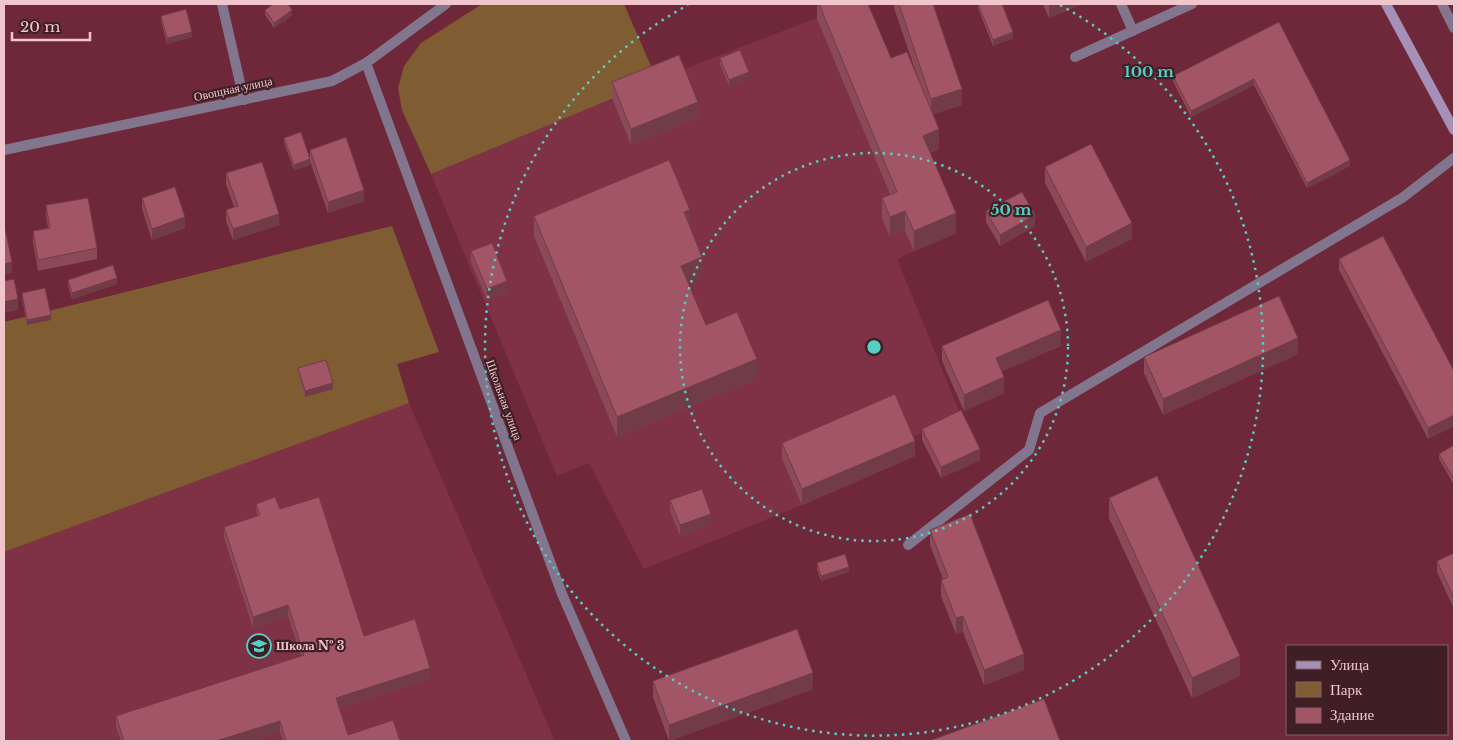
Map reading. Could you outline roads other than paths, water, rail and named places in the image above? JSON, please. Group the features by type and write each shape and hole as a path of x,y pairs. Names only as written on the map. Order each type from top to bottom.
{"main road":[{"path":"1386,4 1454,130"}],"street":[{"path":"222,4 244,100"},
{"name":"Овощная улица","path":"4,150 332,81 366,64 446,4"},
{"path":"1121,4 1133,31"},
{"path":"1075,58 1192,4"},
{"path":"1442,4 1454,28"},
{"name":"Школьная улица","path":"366,64 562,594 626,741"},
{"path":"908,545 1029,450 1040,413 1402,198 1454,158"}],"place":[{"name":"Школа № 3","path":"259,646"}]}
